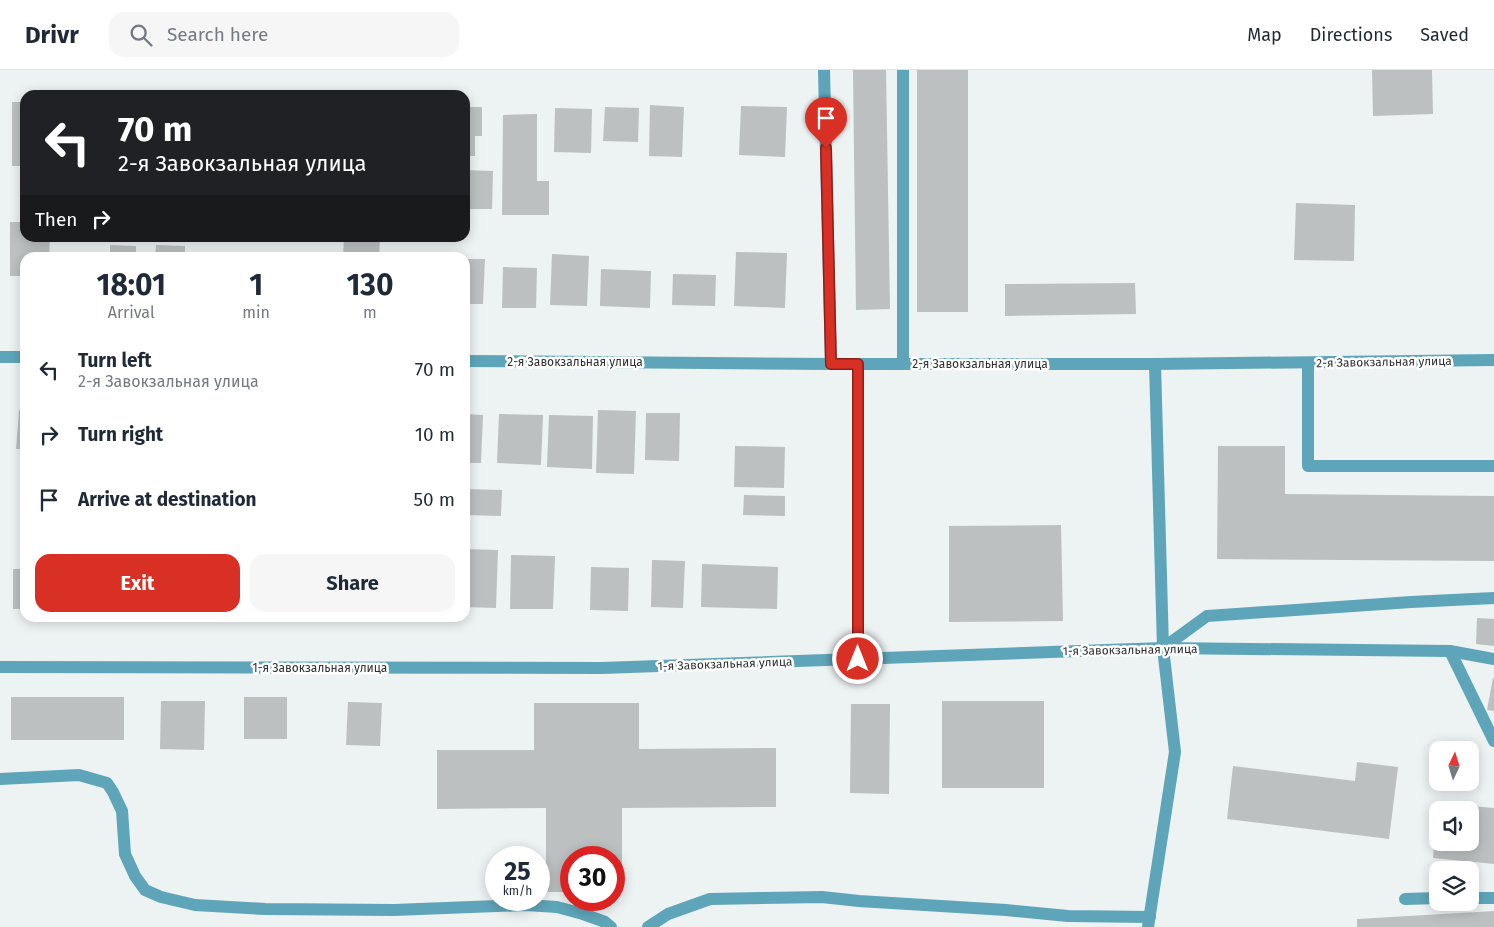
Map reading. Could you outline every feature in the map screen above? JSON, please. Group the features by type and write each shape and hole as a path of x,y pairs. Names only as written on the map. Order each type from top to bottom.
{"street":[{"path":"824,70 831,364"},
{"path":"903,70 903,364"},
{"path":"0,357 20,357"},
{"name":"2-я Завокзальная улица","path":"470,361 1155,364 1494,360"},
{"path":"1308,363 1308,466 1494,466"},
{"path":"858,364 858,659"},
{"path":"648,927 668,914 710,899 822,897 1149,922 1175,752 1163,648 1155,364"},
{"path":"1163,648 1207,616 1494,598"},
{"name":"1-я Завокзальная улица","path":"0,668 602,668 1163,648 1450,651 1494,659"},
{"path":"1450,651 1494,741"},
{"path":"0,779 79,775 107,783 122,811 125,854 135,876 145,890 161,897 194,905 265,909 394,910 526,905 557,907 605,922 611,927"},
{"path":"1405,899 1429,898"},
{"path":"1479,898 1494,898"}],"building":[{"path":"853,70 886,70 890,309 856,310"},
{"path":"917,70 968,70 968,312 917,312"},
{"path":"1372,70 1432,70 1433,114 1373,116"},
{"path":"12,102 20,102 20,166 12,166"},
{"path":"650,105 684,107 682,157 649,156"},
{"path":"741,106 787,107 785,157 739,155"},
{"path":"470,107 482,107 482,136 475,136 475,156 470,156"},
{"path":"605,107 639,108 638,142 603,141"},
{"path":"555,108 592,109 591,153 554,152"},
{"path":"537,114 537,181 549,181 549,215 502,215 503,115"},
{"path":"470,170 493,171 492,209 470,209"},
{"path":"1296,203 1355,205 1354,261 1294,260"},
{"path":"10,222 20,222 20,242 50,242 49,252 20,252 20,276 10,276"},
{"path":"344,242 380,242 379,252 343,252"},
{"path":"110,245 136,246 136,252 110,252"},
{"path":"156,245 185,246 185,252 155,252"},
{"path":"736,252 787,253 785,308 734,306"},
{"path":"552,254 589,256 587,306 550,305"},
{"path":"470,259 485,259 483,304 470,304"},
{"path":"503,267 537,268 536,308 502,308"},
{"path":"601,269 651,271 650,308 600,306"},
{"path":"673,274 716,275 715,306 672,305"},
{"path":"1135,283 1136,314 1005,316 1005,284"},
{"path":"19,410 20,410 20,449 16,449"},
{"path":"598,410 636,411 634,474 596,473"},
{"path":"646,413 680,413 679,461 645,460"},
{"path":"470,414 483,415 481,463 470,463"},
{"path":"499,414 543,415 541,465 497,463"},
{"path":"549,415 593,416 592,469 547,467"},
{"path":"735,446 785,447 784,488 734,487"},
{"path":"1218,446 1285,446 1285,494 1494,496 1494,561 1217,559"},
{"path":"470,489 502,490 501,516 470,515"},
{"path":"744,495 785,496 785,516 743,515"},
{"path":"1061,525 1063,621 949,622 949,526"},
{"path":"470,549 498,550 496,608 470,607"},
{"path":"511,555 555,556 553,609 510,609"},
{"path":"652,560 685,561 683,608 651,607"},
{"path":"702,564 778,567 777,609 701,607"},
{"path":"591,567 629,568 628,611 590,610"},
{"path":"13,569 20,569 20,609 13,609"},
{"path":"1477,618 1494,619 1494,646 1476,644"},
{"path":"1494,678 1494,711 1487,710"},
{"path":"11,697 124,697 124,740 11,740"},
{"path":"244,697 287,697 287,739 244,739"},
{"path":"161,701 205,701 204,750 160,749"},
{"path":"942,701 1044,701 1044,788 942,788"},
{"path":"348,702 382,703 380,746 346,745"},
{"path":"534,703 639,703 639,749 776,748 776,807 622,808 622,846 560,846 560,892 550,892 550,846 546,846 546,808 437,809 437,750 534,750"},
{"path":"851,704 890,704 889,794 850,793"},
{"path":"1357,762 1398,767 1389,839 1227,819 1233,766 1355,781"},
{"path":"1479,807 1494,808 1494,864 1479,861 1433,858 1434,851 1479,851"},
{"path":"1494,911 1494,927 1357,927 1357,919"}],"route":[{"path":"826,148 831,364 858,364 858,659"}]}
